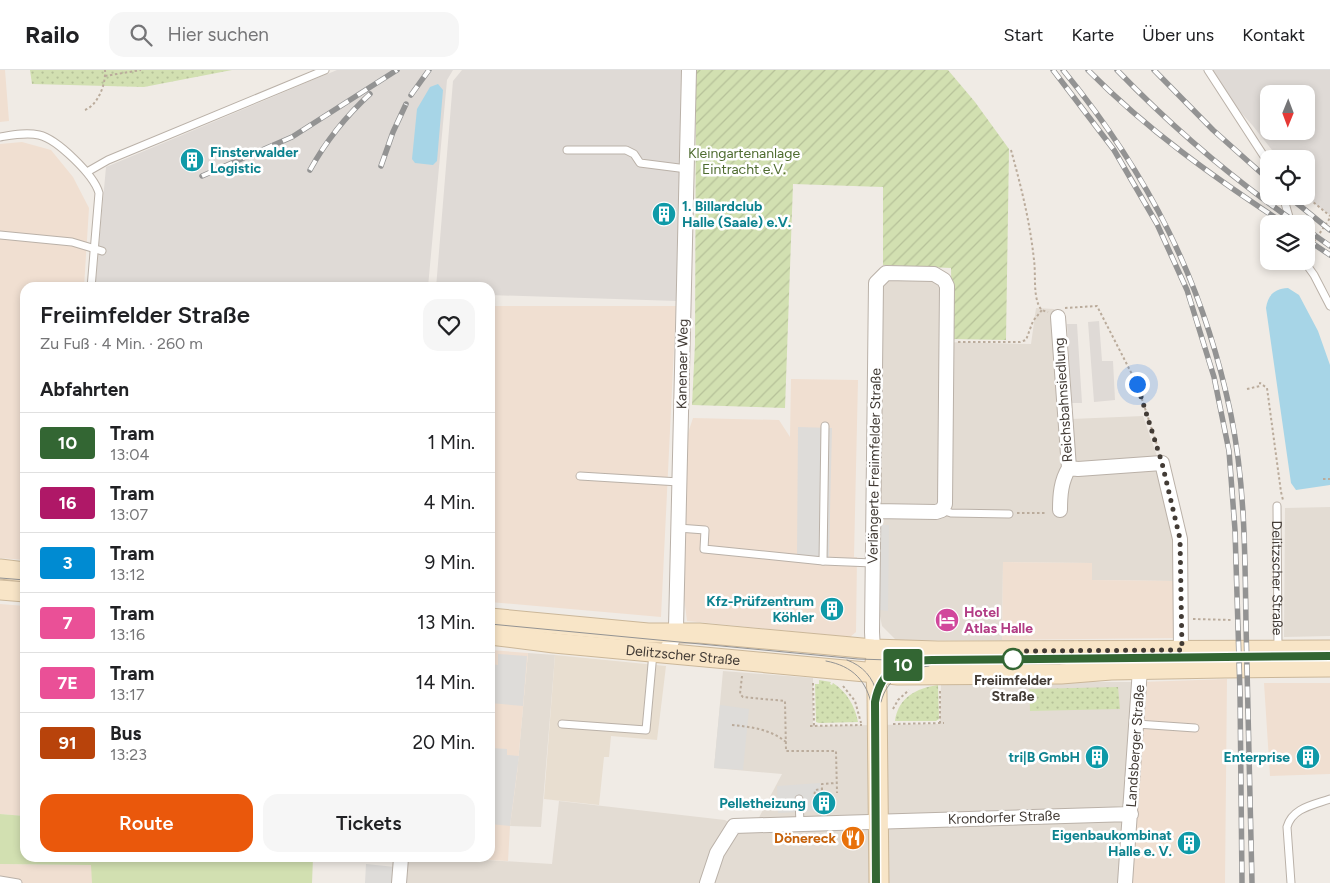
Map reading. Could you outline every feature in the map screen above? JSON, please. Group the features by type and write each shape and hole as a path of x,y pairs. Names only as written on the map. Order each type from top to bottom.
{"main road":[{"path":"0,569 20,571"},
{"path":"0,590 20,592"},
{"name":"Delitzscher Straße","path":"495,618 648,633 699,633 873,649 938,652 1330,650"},
{"name":"Delitzscher Straße","path":"495,636 876,674 937,676 1061,674 1140,669 1330,667"},
{"path":"873,649 876,674 879,883"}],"street":[{"name":"Kanenaer Weg","path":"658,653 672,641 675,633 690,70"},
{"name":"Verlängerte Freiimfelder Straße","path":"873,649 876,283 886,273 934,274 940,276 947,286 947,342"},
{"name":"Reichsbahnsiedlung","path":"1058,317 1068,468 1060,492 1060,510"},
{"path":"874,511 936,512 942,510 945,504 947,342"},
{"path":"1068,468 1078,469 1162,463 1180,539 1182,650"},
{"name":"Landsberger Straße","path":"1125,883 1138,724 1140,669"},
{"name":"Krondorfer Straße","path":"707,883 717,853 734,826 1131,814"},
{"path":"398,862 399,883"}],"lane":[{"path":"87,172 108,160 325,70"},
{"path":"1208,70 1260,150"},
{"path":"0,137 23,134 38,134 47,137 87,172 97,186 99,193 98,250 92,282"},
{"path":"567,150 626,150 634,154 640,163 687,169"},
{"path":"0,235 72,242 98,250"},
{"path":"1311,270 1330,306"},
{"path":"823,561 825,426"},
{"path":"580,476 680,482"},
{"name":"Delitzscher Straße","path":"1277,506 1278,650"},
{"path":"942,510 952,513 1009,514"},
{"path":"678,528 705,530 704,549 761,554 774,557 873,563"},
{"path":"562,724 646,730 658,653"},
{"path":"1138,724 1195,728"},
{"path":"799,799 800,824"},
{"path":"1290,883 1289,819 1299,810 1330,799"},
{"path":"395,883 398,862"},
{"path":"0,880 18,883"}],"path":[{"path":"85,110 92,108 97,100 105,76 105,70"},
{"path":"105,76 141,70"},
{"path":"1011,150 1026,203 1037,299 1042,310"},
{"path":"1315,204 1330,217 1315,240"},
{"path":"1042,310 1053,312 1058,317 1062,309 1067,307 1097,306 1137,384 1162,463"},
{"path":"947,342 1020,342 1026,340 1033,321 1042,310"},
{"path":"1246,389 1260,386 1260,383 1267,388 1281,492 1284,499 1277,506"},
{"path":"1323,480 1330,479"},
{"path":"1009,514 1059,513 1060,510"},
{"path":"1181,618 1233,620"},
{"path":"742,670 740,694 743,697 785,701 786,751 836,751 837,793"},
{"path":"813,676 814,726"},
{"path":"810,726 862,727 855,701 848,690 842,685"},
{"path":"940,690 940,723"},
{"path":"891,724 944,723"},
{"path":"732,725 764,730 786,742"},
{"path":"822,795 822,784 836,783"},
{"path":"814,799 815,790 822,789"}],"shaded area":[{"path":"0,70 5,70 9,121 0,122"},
{"name":"Finsterwalder Logistic","path":"337,70 453,70 447,80 428,282 96,282 106,167"},
{"path":"462,70 681,70 677,301 495,295 495,282 436,282 453,81"},
{"path":"1203,70 1330,70 1330,215 1315,204 1315,150 1272,150 1264,140 1315,140 1315,85 1260,85 1260,135"},
{"path":"22,142 51,150 73,177 89,208 84,282 20,282 20,560 0,558 0,144"},
{"path":"883,277 945,279 945,342 1031,344 1036,308 1054,309 1069,468 1162,463 1176,542 1175,581 1091,580 1091,563 1003,562 1002,640 896,640 882,626 879,611"},
{"path":"495,306 676,306 661,617 495,602"},
{"path":"1099,321 1102,361 1113,361 1115,400 1094,402 1088,322"},
{"path":"1067,324 1077,324 1082,403 1072,403"},
{"path":"791,379 858,380 854,557 857,557 856,632 850,637 687,621 683,590 688,433 693,418 779,420 790,437"},
{"path":"1143,416 1158,459 1074,467 1071,419"},
{"path":"798,427 832,428 829,557 797,556"},
{"path":"1330,507 1330,636 1284,637 1285,508"},
{"path":"881,525 889,525 888,611 880,610"},
{"path":"1003,562 1092,563 1092,580 1175,581 1175,638 1002,640"},
{"path":"0,604 20,606 20,816 0,814"},
{"path":"495,650 528,653 508,861 495,860"},
{"path":"528,653 555,655 541,827 510,826 517,774"},
{"path":"498,654 527,656 523,706 495,703 495,665 498,665"},
{"path":"555,655 666,666 657,740 611,736 609,757 604,757 599,805 544,799"},
{"path":"723,671 813,678 813,726 940,724 941,682 1142,682 1126,883 399,883 398,862 495,861 552,864 559,801 725,820 734,826 755,825 782,774 714,768"},
{"path":"1227,679 1225,883 1126,883 1142,682"},
{"path":"1264,683 1330,683 1330,774 1270,776"},
{"path":"720,705 749,709 743,770 714,768"},
{"path":"495,748 507,749 507,755 519,756 510,826 495,824"},
{"path":"820,783 821,796 817,796 818,811 778,813 777,786"},
{"path":"0,864 92,865 92,883 0,883"},
{"path":"366,864 395,867 395,883 365,883"}],"green space":[{"path":"30,70 232,70 144,87 32,84"},
{"name":"Kleingartenanlage Eintracht e.V.","path":"696,70 948,70 975,102 1009,149 1006,340 952,339 951,268 883,265 883,187 793,184 785,408 692,405 695,344"},
{"path":"819,680 831,682 830,684 832,685 833,683 846,695 855,710 858,722 816,722 815,684 819,684"},
{"path":"938,685 939,719 936,721 895,721 904,700 922,689"},
{"path":"1118,687 1120,709 1030,711 1029,689"},
{"path":"0,814 20,816 20,862 313,862 312,883 92,883 91,865 0,864"}],"water":[{"path":"438,84 443,90 437,161 433,165 415,163 412,159 417,109 430,87"},
{"path":"1288,288 1299,295 1318,331 1330,365 1330,485 1296,490 1291,483 1266,308 1270,296 1275,291"}],"tram line":[{"path":"0,578 20,580"},
{"path":"495,624 858,659 1330,656"},
{"name":"10","path":"876,883 875,702 881,682 899,666 916,661 932,660 1330,656"},
{"path":"847,660 858,665 870,677 877,694"},
{"path":"826,661 836,663 857,676 870,698 872,707"},
{"path":"877,883 875,702 881,682 885,677 894,669 907,663"},
{"path":"881,702 888,687 899,676 905,672 929,666"}],"railway":[{"path":"202,176 292,137 397,70"},
{"path":"411,95 429,70"},
{"path":"1053,70 1114,150 1157,224 1187,290 1214,377 1229,451 1235,530 1240,692 1242,883"},
{"path":"1063,70 1094,109 1122,149 1147,190 1169,232 1205,319 1231,415 1242,493 1252,883"},
{"path":"1088,70 1134,113 1182,152 1272,215"},
{"path":"1117,70 1159,112 1204,152 1286,215"},
{"path":"1154,70 1213,130 1260,172"},
{"path":"310,170 337,129 370,94"},
{"path":"381,166 393,132 406,104"},
{"path":"1299,205 1330,230"},
{"path":"1315,235 1330,246"},
{"path":"1315,245 1330,255"}],"place":[{"name":"Finsterwalder Logistic","path":"192,160"},
{"name":"1. Billardclub Halle (Saale) e.V.","path":"664,214"},
{"name":"Kfz-Prüfzentrum Köhler","path":"832,609"},
{"name":"Hotel Atlas Halle","path":"947,620"},
{"name":"Freiimfelder Straße","path":"1013,659"},
{"name":"tri|B GmbH","path":"1097,757"},
{"name":"Enterprise","path":"1308,757"},
{"name":"Pelletheizung","path":"824,803"},
{"name":"Dönereck","path":"853,838"},
{"name":"Eigenbaukombinat Halle e. V.","path":"1189,843"}],"route":[{"path":"1013,659 1018,651 1182,650 1180,539 1162,463 1137,384"}]}
